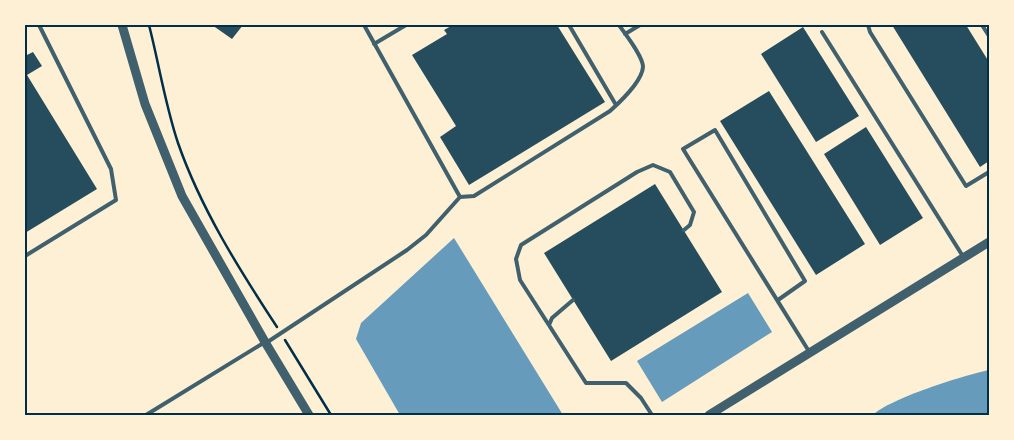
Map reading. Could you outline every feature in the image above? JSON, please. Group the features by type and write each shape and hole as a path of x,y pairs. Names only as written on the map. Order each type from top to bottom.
{"street":[{"path":"125,26 145,104 182,196 309,415"},
{"path":"709,415 989,242"}],"lane":[{"path":"25,256 116,200 111,169 39,25"},
{"path":"364,25 460,197"},
{"path":"374,44 406,25"},
{"path":"569,25 616,105"},
{"path":"146,415 265,342 407,250 426,235 460,197 474,196 610,111 626,96 639,77 643,67 640,57 619,25"},
{"path":"625,34 640,25"},
{"path":"868,25 870,32 966,186 989,172"},
{"path":"982,25 989,36"},
{"path":"822,32 964,258"},
{"path":"778,300 805,281 715,130 683,149 810,352"},
{"path":"652,415 641,398 626,383 586,383 520,280 516,259 521,245 637,172 653,166 670,172 694,212 690,226 684,230"},
{"path":"549,325 552,318 573,300"}],"path":[{"path":"149,25 163,91 178,144 217,228 270,316"},
{"path":"293,352 331,415"}],"water":[{"path":"454,238 563,415 400,415 356,339 361,323"},
{"path":"748,293 772,332 662,402 637,361"},
{"path":"989,370 989,415 873,415 910,395 946,382"}],"building":[{"path":"212,25 243,25 232,39"},
{"path":"453,25 557,25 605,102 469,185 440,137 456,126 412,55 447,34 444,30"},
{"path":"892,25 966,25 989,62 989,161 980,167"},
{"path":"803,27 859,116 816,142 761,54"},
{"path":"33,52 42,66 27,75 97,189 25,233 25,56"},
{"path":"769,91 865,244 816,275 720,121"},
{"path":"866,127 923,218 880,245 824,154"},
{"path":"655,184 722,292 611,361 544,253"}]}
